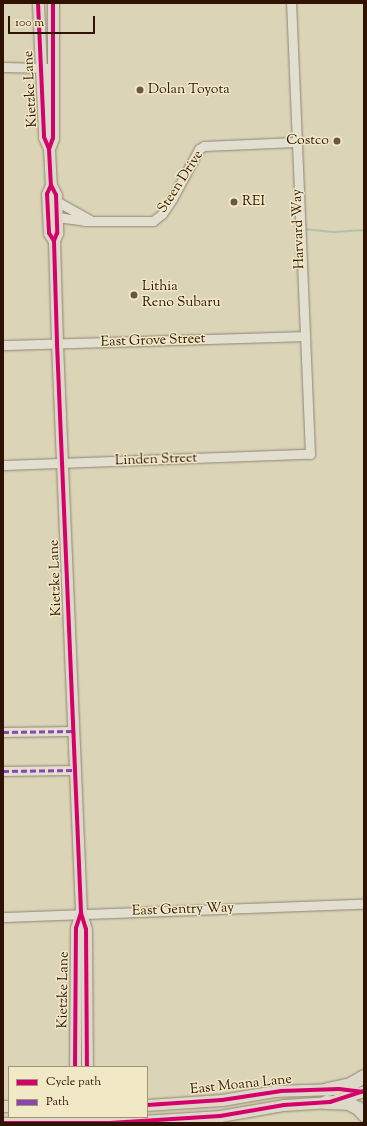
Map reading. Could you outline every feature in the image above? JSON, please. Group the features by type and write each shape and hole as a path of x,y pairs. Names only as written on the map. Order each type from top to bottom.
{"highway":[{"path":"327,1089 350,1084 364,1076"},
{"path":"325,1102 348,1104 358,1108 364,1115"}],"main road":[{"name":"Kietzke Lane","path":"38,3 44,137 49,149 52,201 49,233 54,241"},
{"name":"Kietzke Lane","path":"49,149 53,138 53,3"},
{"name":"Kietzke Lane","path":"52,201 57,217 57,233 54,241 57,344 81,913 86,929 87,1066"},
{"name":"Kietzke Lane","path":"75,1066 76,928 81,913"},
{"name":"East Moana Lane","path":"148,1105 222,1100 264,1093 327,1089 363,1092"},
{"name":"East Moana Lane","path":"3,1123 75,1121 88,1123 113,1123 220,1116 284,1105 325,1102 363,1092"},
{"path":"220,1116 227,1106 248,1103 264,1093"}],"street":[{"name":"Harvard Way","path":"291,3 310,454"},
{"path":"3,67 41,66 46,68 53,106"},
{"name":"Steen Drive","path":"57,217 90,220 152,220 169,204 199,149 206,146 296,142"},
{"name":"Steen Drive","path":"52,201 90,220"},
{"name":"East Grove Street","path":"3,345 304,336"},
{"name":"Linden Street","path":"3,465 310,454"},
{"path":"3,732 73,731"},
{"path":"3,771 75,770"},
{"name":"East Gentry Way","path":"3,917 364,904"}],"waterway":[{"path":"304,229 335,232 364,230"}],"marked path":[{"path":"3,732 73,731"},
{"path":"3,771 75,770"}],"cycle path":[{"path":"38,3 44,137 49,149"},
{"path":"53,3 53,138 49,149 51,185 47,194 49,233 54,241"},
{"path":"51,185 56,195 57,233 54,241 57,344 81,913 86,929 87,1066"},
{"path":"75,1066 76,928 81,913"},
{"path":"148,1105 222,1100 281,1091 339,1089 362,1092"},
{"path":"3,1123 110,1123 220,1116 284,1105 330,1102 364,1091"}],"place":[{"name":"Dolan Toyota","path":"140,90"},
{"name":"Costco","path":"337,141"},
{"name":"REI","path":"234,202"},
{"name":"Lithia Reno Subaru","path":"134,295"}]}
